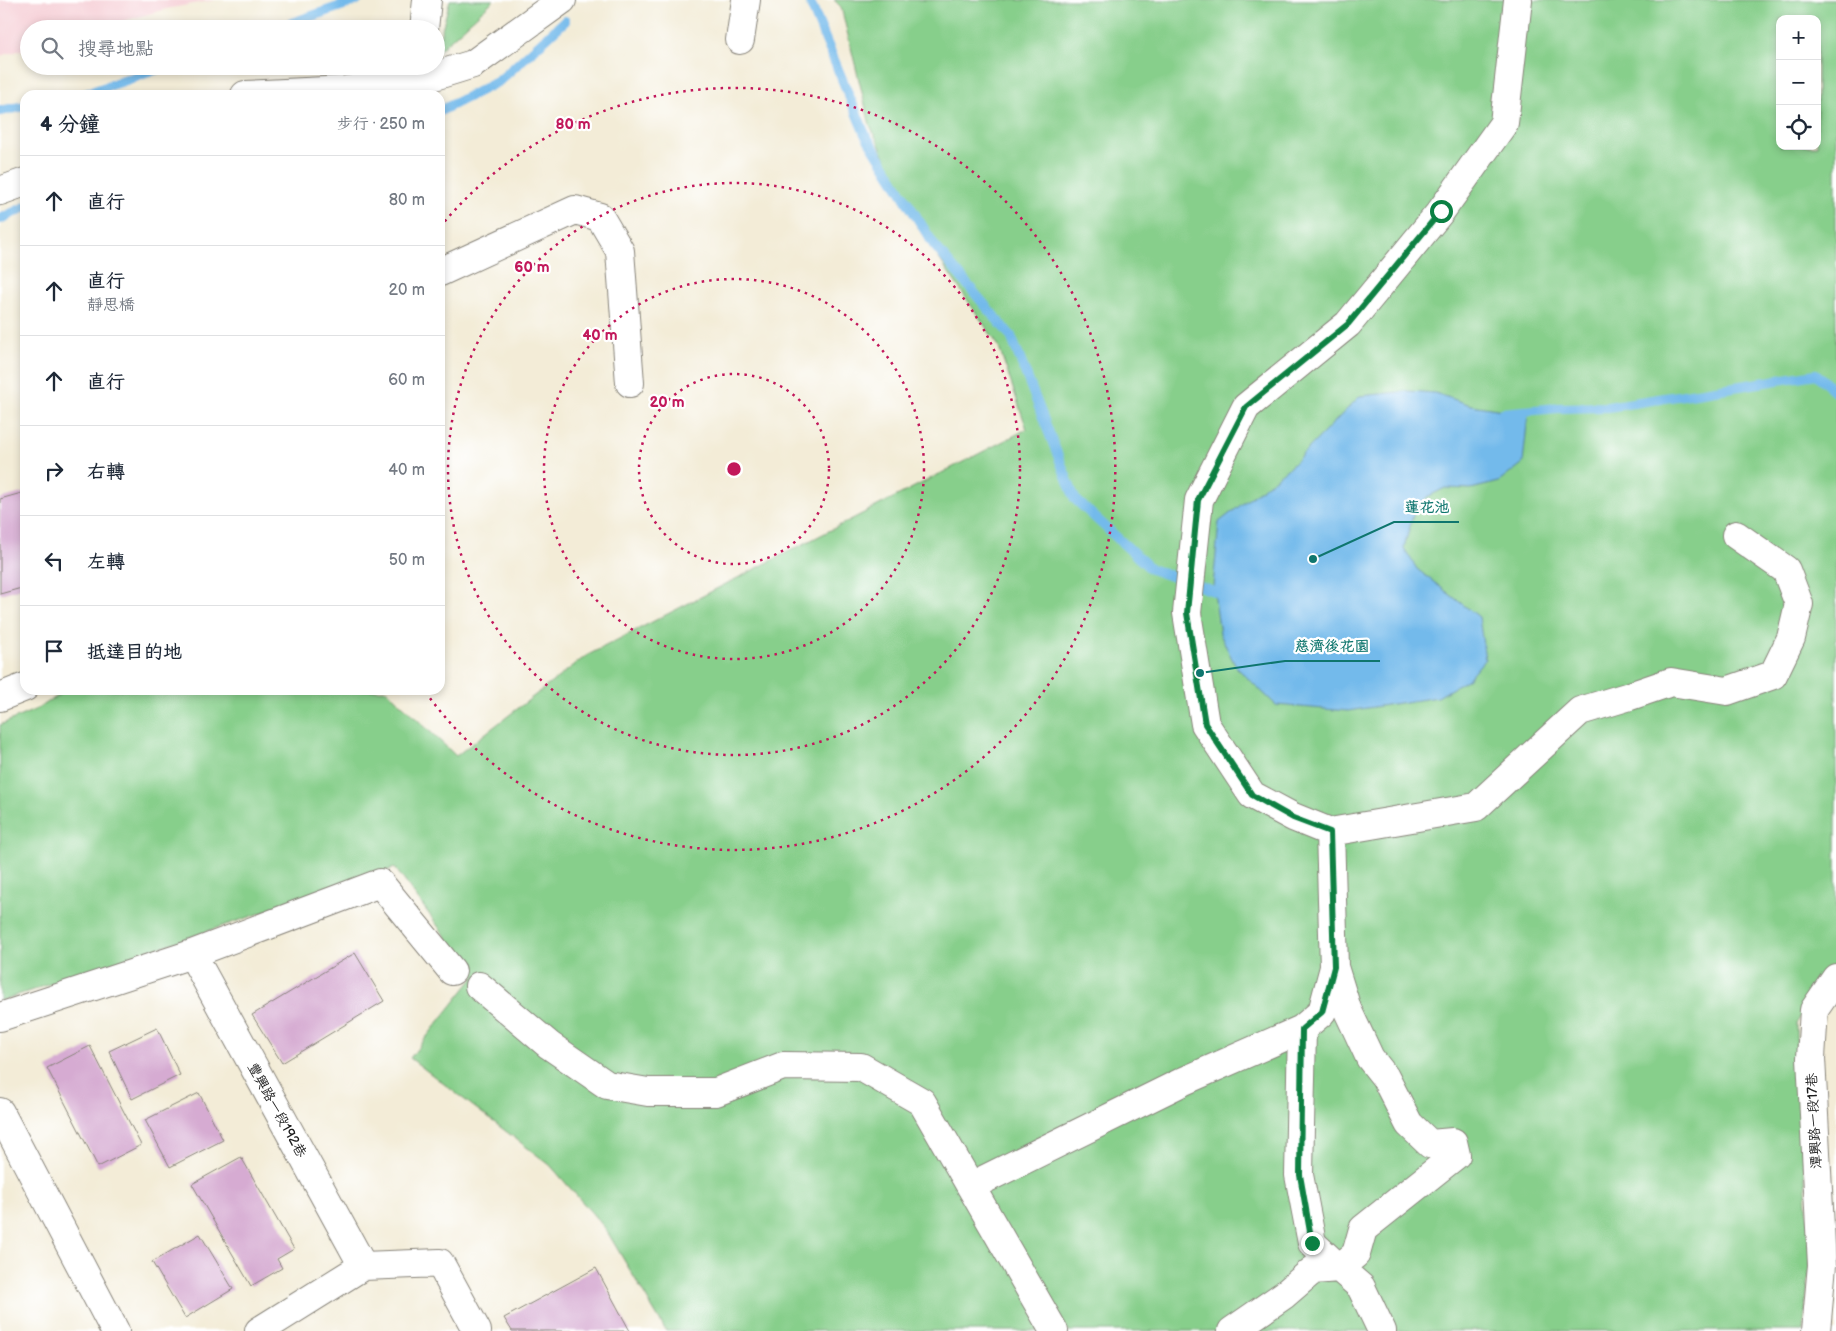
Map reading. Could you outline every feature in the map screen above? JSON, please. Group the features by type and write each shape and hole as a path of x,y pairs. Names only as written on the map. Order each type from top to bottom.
{"street":[{"path":"425,20 427,0"},
{"path":"445,72 473,64 562,0"},
{"path":"740,40 746,0"},
{"path":"1518,0 1504,123 1441,211 1348,324 1246,407 1198,500 1187,613 1205,724 1252,795 1293,818 1330,832 1476,807 1580,711 1671,682 1727,691 1773,675 1791,638 1799,604 1786,570 1736,535"},
{"path":"346,90 417,81 437,75"},
{"path":"0,191 20,184"},
{"path":"445,270 574,210 600,217 620,251 630,383"},
{"path":"0,697 20,689"},
{"path":"1232,1331 1284,1295 1313,1270 1339,1268 1356,1254 1363,1229 1456,1155 1453,1142 1430,1144 1409,1124 1384,1077 1366,1050 1347,1009 1334,967 1330,832"},
{"path":"0,1017 192,954 380,883 452,972"},
{"name":"豐興路一段192巷","path":"192,954 363,1266"},
{"path":"971,1186 1184,1081 1302,1029 1322,1012 1334,967"},
{"name":"潭興路一段17巷","path":"1816,1331 1822,1265 1811,1058 1814,1010 1836,978"},
{"path":"479,986 549,1045 607,1085 648,1092 716,1092 783,1066 862,1067 922,1102 1054,1331"},
{"path":"1302,1029 1300,1175 1312,1243 1361,1287 1382,1331"},
{"path":"0,1112 115,1331"},
{"path":"259,1331 363,1266 440,1264 477,1331"}],"shaded area":[{"path":"0,0 215,0 166,9 128,20 20,20 20,50 0,56"}],"green space":[{"path":"450,0 494,0 445,45 445,20"},
{"path":"834,0 1836,0 1836,970 1823,980 1796,1024 1797,1068 1811,1258 1803,1331 666,1331 605,1228 550,1165 410,1058 475,976 395,868 0,1001 0,725 39,708 59,695 391,695 456,756 586,656 1027,429 998,345 917,226 870,125 841,7"}],"water":[{"path":"1409,391 1435,393 1471,405 1528,414 1523,463 1499,482 1471,489 1445,488 1427,497 1414,512 1404,548 1417,569 1479,617 1485,659 1468,679 1438,697 1348,711 1276,705 1236,667 1220,634 1213,586 1219,522 1291,466 1360,396"}],"building":[{"path":"20,493 20,588 0,594 0,499"},
{"path":"355,953 384,1001 282,1063 252,1015"},
{"path":"157,1028 180,1075 132,1099 109,1051"},
{"path":"90,1046 141,1145 98,1167 47,1068"},
{"path":"199,1093 223,1140 170,1167 145,1120"},
{"path":"241,1157 294,1249 277,1259 282,1268 251,1286 192,1184"},
{"path":"200,1234 233,1289 185,1318 152,1262"},
{"path":"596,1268 630,1331 512,1331 504,1318"}],"waterway":[{"path":"301,20 358,0"},
{"path":"809,0 865,134 934,245 1011,336 1075,499 1151,569 1225,595"},
{"path":"445,108 499,81 565,21"},
{"path":"97,90 140,75"},
{"path":"0,111 20,107"},
{"path":"0,219 20,209"},
{"path":"1502,413 1558,408 1608,407 1816,374 1836,392"}],"place":[{"name":"蓮花池","path":"1313,559"},
{"name":"慈濟後花園","path":"1200,673"}],"route":[{"path":"1312,1243 1300,1175 1299,1117 1302,1029 1322,1012 1334,967 1330,832 1293,818 1252,795 1205,724 1187,613 1198,500 1246,407 1348,324 1441,211"}]}
